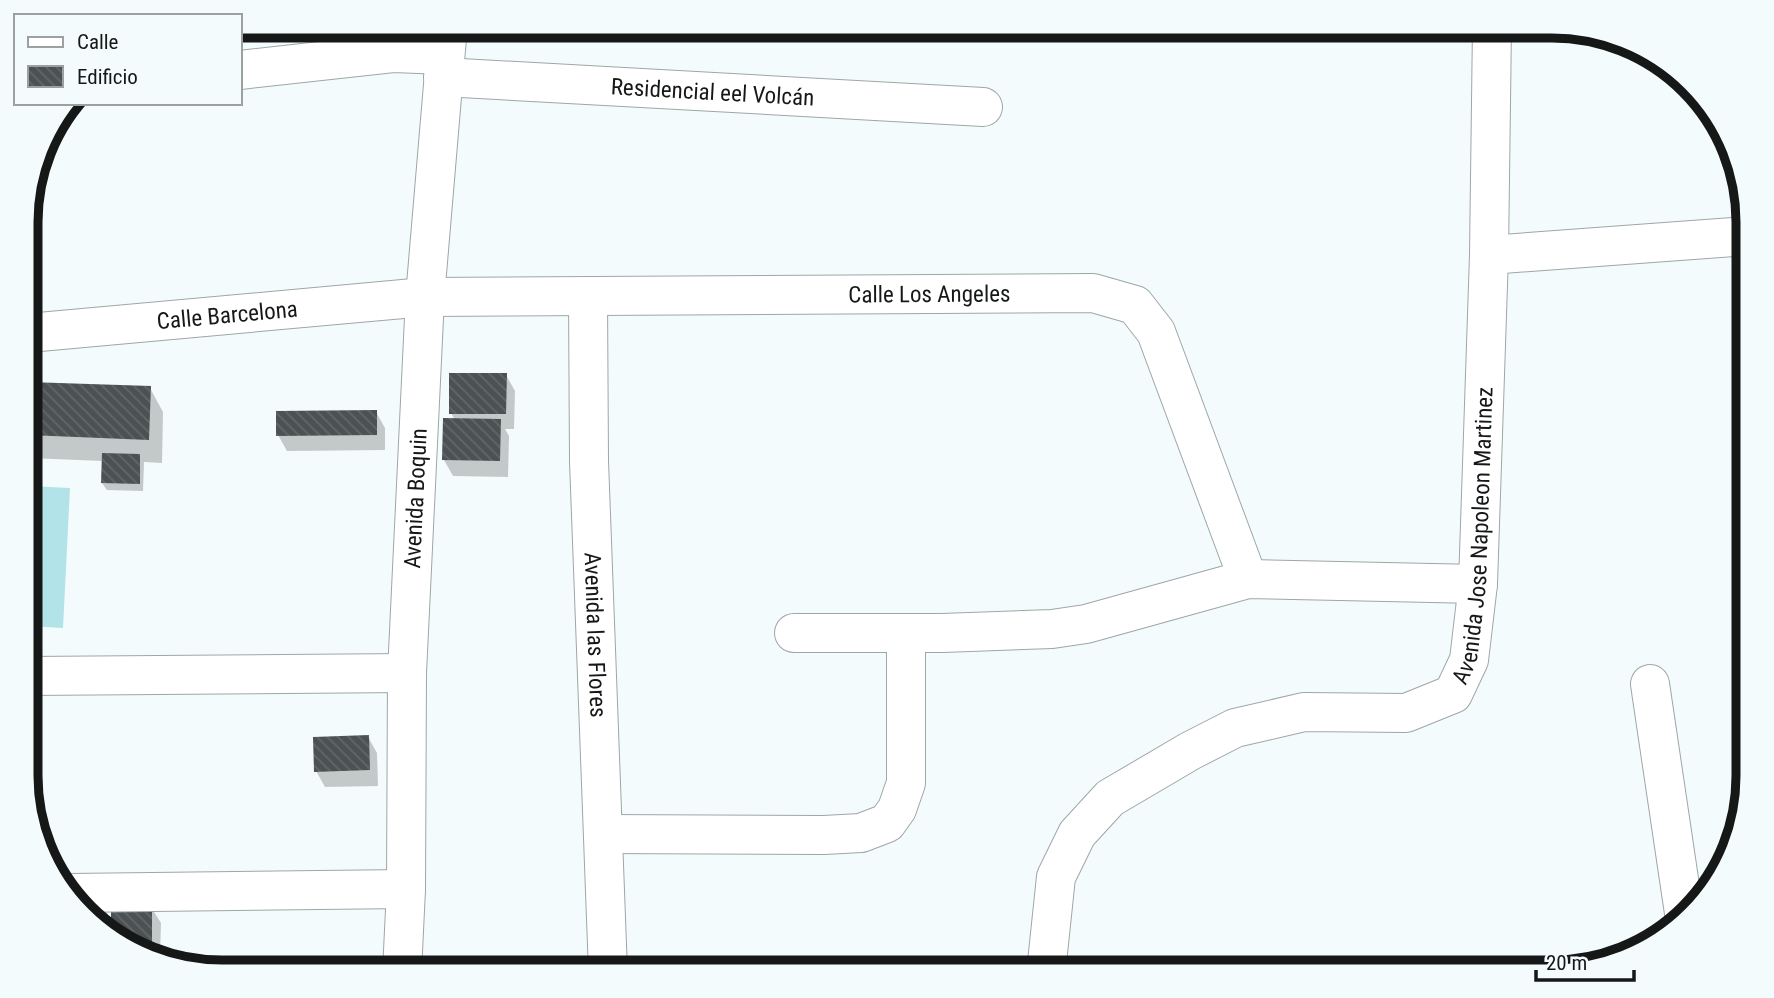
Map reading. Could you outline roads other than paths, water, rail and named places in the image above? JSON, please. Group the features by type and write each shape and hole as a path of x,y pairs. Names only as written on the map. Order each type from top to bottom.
{"street":[{"name":"Avenida Jose Napoleon Martinez","path":"1047,959 1056,877 1077,834 1110,798 1190,751 1234,729 1304,712 1406,713 1453,694 1469,660 1478,584 1489,255 1492,38"},
{"name":"Residencial eel Volcán","path":"242,70 393,53 445,53 983,107"},
{"name":"Avenida Boquin","path":"403,960 406,889 407,673 425,297 445,53"},
{"path":"1489,255 1735,237"},
{"name":"Calle Los Angeles","path":"425,297 1093,293 1135,305 1156,332 1248,579"},
{"name":"Calle Barcelona","path":"38,332 425,297"},
{"name":"Avenida las Flores","path":"588,297 589,461 608,960"},
{"path":"794,633 1052,629 1248,579 1478,584"},
{"path":"603,834 824,835 861,833 887,823 897,809 906,783 906,633"},
{"path":"38,677 407,673"},
{"path":"1650,684 1683,904"},
{"path":"81,893 406,889"}]}
